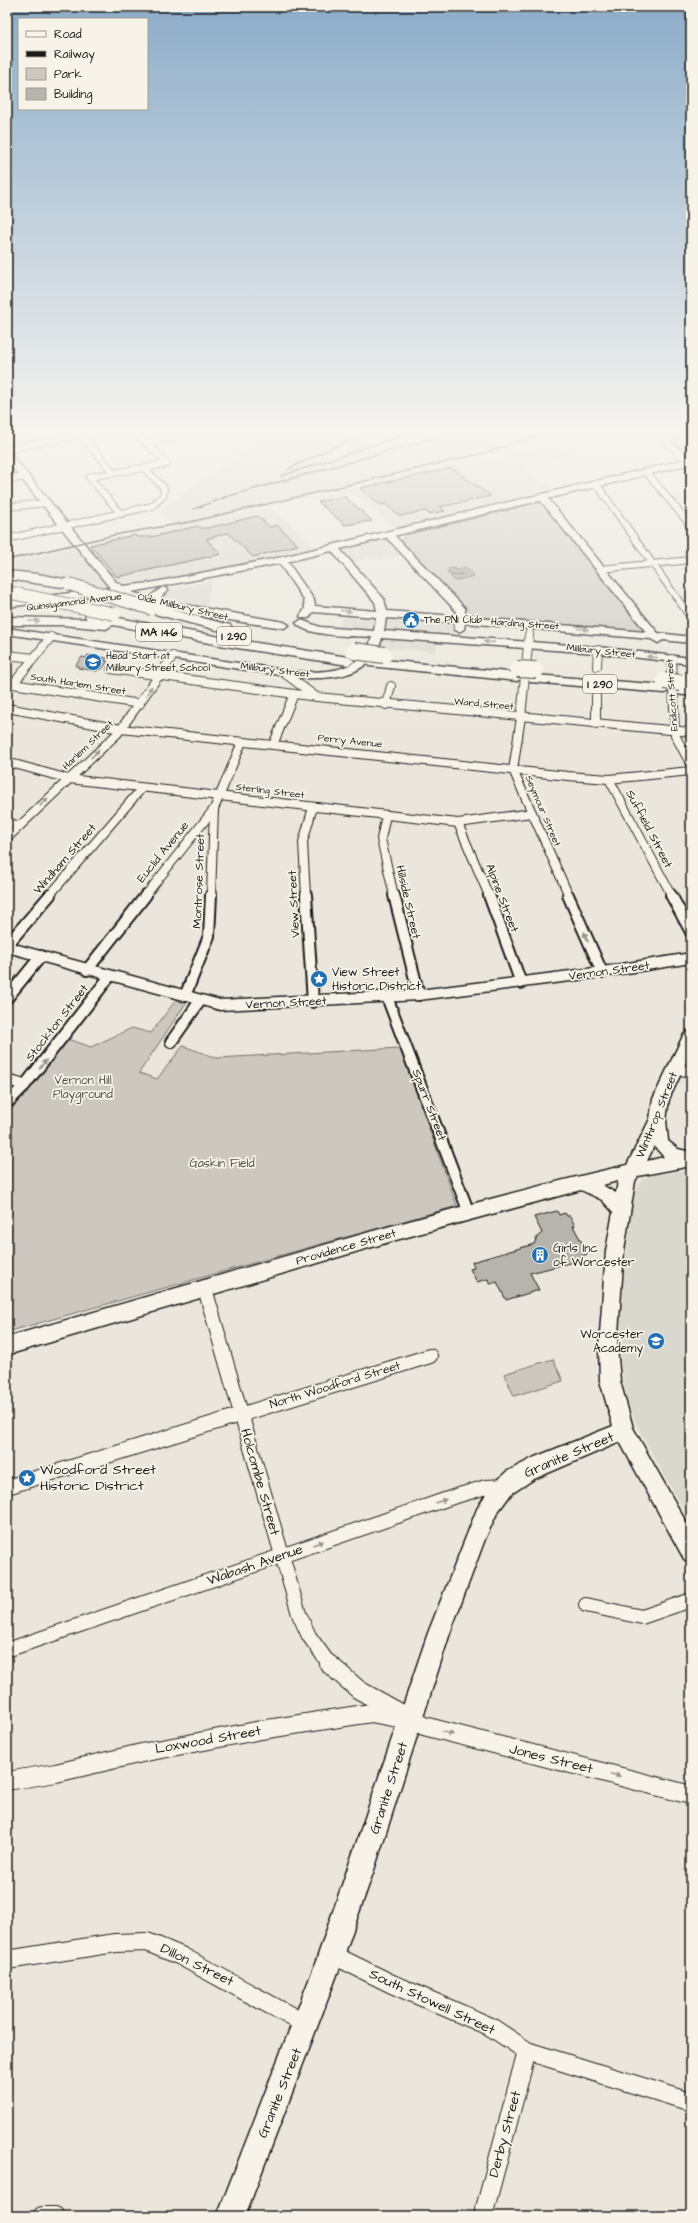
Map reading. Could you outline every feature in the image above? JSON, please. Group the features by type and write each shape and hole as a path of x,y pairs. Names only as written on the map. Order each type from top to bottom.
{"highway":[{"name":"MA 146","path":"7,575 38,578 69,584 155,606 251,634 351,656"},
{"name":"I 290","path":"7,592 116,614 351,656"},
{"path":"7,600 89,620"},
{"name":"MA 146","path":"7,621 89,620 232,643"},
{"name":"I 290","path":"232,643 536,675 687,688"}],"main road":[{"path":"75,537 112,584 119,590 130,595"},
{"name":"Quinsigamond Avenue","path":"7,604 119,590 282,560 387,537"},
{"path":"391,537 461,610 458,640"},
{"name":"Endicott Street","path":"574,537 672,659"},
{"path":"334,548 380,601 382,606 377,634"},
{"name":"Quinsigamond Avenue","path":"7,610 163,590 238,573 282,560"},
{"path":"282,560 308,598 310,609 292,621"},
{"path":"155,606 156,597 163,590"},
{"name":"Olde Millbury Street","path":"130,595 155,606 260,622 292,621 313,630 377,634"},
{"name":"Harding Street","path":"310,609 530,625 691,640"},
{"name":"Millbury Street","path":"7,631 284,673 326,674 352,667 364,661 370,654 377,634 598,650 691,661"},
{"name":"Vernon Street","path":"7,946 200,1001 226,1005 313,1002 419,995 602,972 691,958"},
{"name":"Winthrop Street","path":"691,1036 662,1099 658,1119 634,1170 627,1180 615,1251 608,1347 610,1381 624,1431 691,1552"},
{"name":"Providence Street","path":"658,1119 658,1134 661,1145 671,1154 690,1160"},
{"name":"Providence Street","path":"7,1346 206,1289 256,1273 580,1182 690,1160"},
{"path":"580,1182 608,1195 621,1209"},
{"name":"Granite Street","path":"231,2216 307,2025 411,1720 444,1616 478,1531 490,1506 505,1486 526,1472 624,1431"}],"street":[{"path":"7,539 17,537"},
{"path":"633,537 691,618"},
{"path":"600,569 691,560"},
{"name":"Seymour Street","path":"530,625 522,717 513,770 602,972"},
{"path":"7,655 34,658 51,637"},
{"path":"597,666 598,650"},
{"name":"Harlem Street","path":"7,838 121,729 173,656"},
{"name":"South Harlem Street","path":"34,658 13,684 140,704"},
{"name":"Endicott Street","path":"672,659 675,731 677,742 691,765"},
{"name":"Ward Street","path":"111,669 317,698 691,732"},
{"path":"284,673 317,698"},
{"path":"386,705 391,686"},
{"path":"273,745 294,694"},
{"path":"596,696 596,724"},
{"name":"Perry Avenue","path":"7,708 121,729 610,780 691,771"},
{"name":"Euclid Avenue","path":"88,970 214,809 221,796 242,742"},
{"name":"Sterling Street","path":"7,762 69,779 458,823 532,813"},
{"name":"Suffield Street","path":"610,780 691,932"},
{"name":"Windham Street","path":"7,946 142,788"},
{"name":"View Street","path":"313,807 303,842 313,1002"},
{"name":"Montrose Street","path":"185,996 209,936 214,809"},
{"name":"Hillside Street","path":"386,815 381,839 384,857 419,995"},
{"path":"7,822 20,826"},
{"name":"Alpine Street","path":"458,823 488,893 521,983"},
{"path":"7,998 41,956"},
{"name":"Stockton Street","path":"7,1103 25,1085 110,976"},
{"name":"Spurr Street","path":"388,998 469,1213"},
{"path":"171,1042 200,1001"},
{"path":"675,1070 691,1071"},
{"path":"7,1080 25,1085"},
{"name":"Holcombe Street","path":"206,1289 281,1556 305,1628 322,1655 359,1690 411,1720"},
{"name":"North Woodford Street","path":"7,1487 430,1356"},
{"name":"Wabash Avenue","path":"7,1650 486,1487 505,1486"},
{"path":"586,1605 642,1617 691,1600"},
{"name":"Loxwood Street","path":"7,1782 56,1773 161,1749 371,1713 411,1720"},
{"name":"Jones Street","path":"411,1720 424,1726 460,1736 691,1794"},
{"name":"Dillon Street","path":"7,1960 115,1943 147,1942 181,1956 307,2025"},
{"name":"South Stowell Street","path":"331,1954 392,1984 491,2027 527,2051 691,2102"},
{"name":"Derby Street","path":"483,2216 527,2051"},
{"path":"42,2216 55,2216"}],"shaded area":[{"path":"120,537 303,537 318,550 126,588 101,587 15,572 15,561"},
{"path":"389,537 406,555 379,560 377,557 345,563 334,551"},
{"path":"454,568 456,570 467,568 474,576 455,581 450,576 463,574 449,575 446,572 450,571 448,569"},
{"path":"211,581 207,612 161,602 159,595 163,591"},
{"path":"343,611 459,618 455,639 439,638 435,652 369,646 371,632 339,630"},
{"name":"Worcester Academy","path":"691,1170 691,1523 638,1428 628,1403 621,1367 620,1315 634,1193 643,1179 653,1175"}],"green space":[{"path":"404,537 570,537 646,632 478,617 470,612 401,540"},
{"name":"Gaskin Field","path":"176,1000 186,1003 139,1073 157,1079 183,1046 217,1058 400,1048 457,1206 7,1332 7,1114 31,1088 68,1039 91,1047 132,1028 151,1033"},
{"path":"553,1359 563,1381 514,1396 504,1374"}],"building":[{"path":"126,537 214,537 206,539 221,554 117,577 90,545"},
{"path":"232,537 289,537 298,545 253,557"},
{"name":"Head Start at Millbury Street School","path":"88,655 107,658 105,661 108,661 102,669 97,671 78,668 79,666 75,666 82,657 86,658"},
{"name":"Girls Inc of Worcester","path":"557,1211 559,1215 565,1213 567,1216 570,1216 575,1226 573,1226 588,1254 581,1256 582,1260 530,1273 539,1290 506,1300 497,1282 490,1284 488,1279 477,1282 470,1269 474,1268 472,1262 534,1244 537,1237 542,1233 534,1217"}],"railway":[{"path":"7,560 107,537"}],"place":[{"name":"The PNI Club","path":"411,620"},
{"name":"Head Start at Millbury Street School","path":"93,662"},
{"name":"View Street Historic District","path":"319,979"},
{"name":"Girls Inc of Worcester","path":"540,1255"},
{"name":"Worcester Academy","path":"656,1341"},
{"name":"Woodford Street Historic District","path":"27,1478"}],"park label":[{"name":"Vernon Hill Playground","path":"83,1087"}]}
